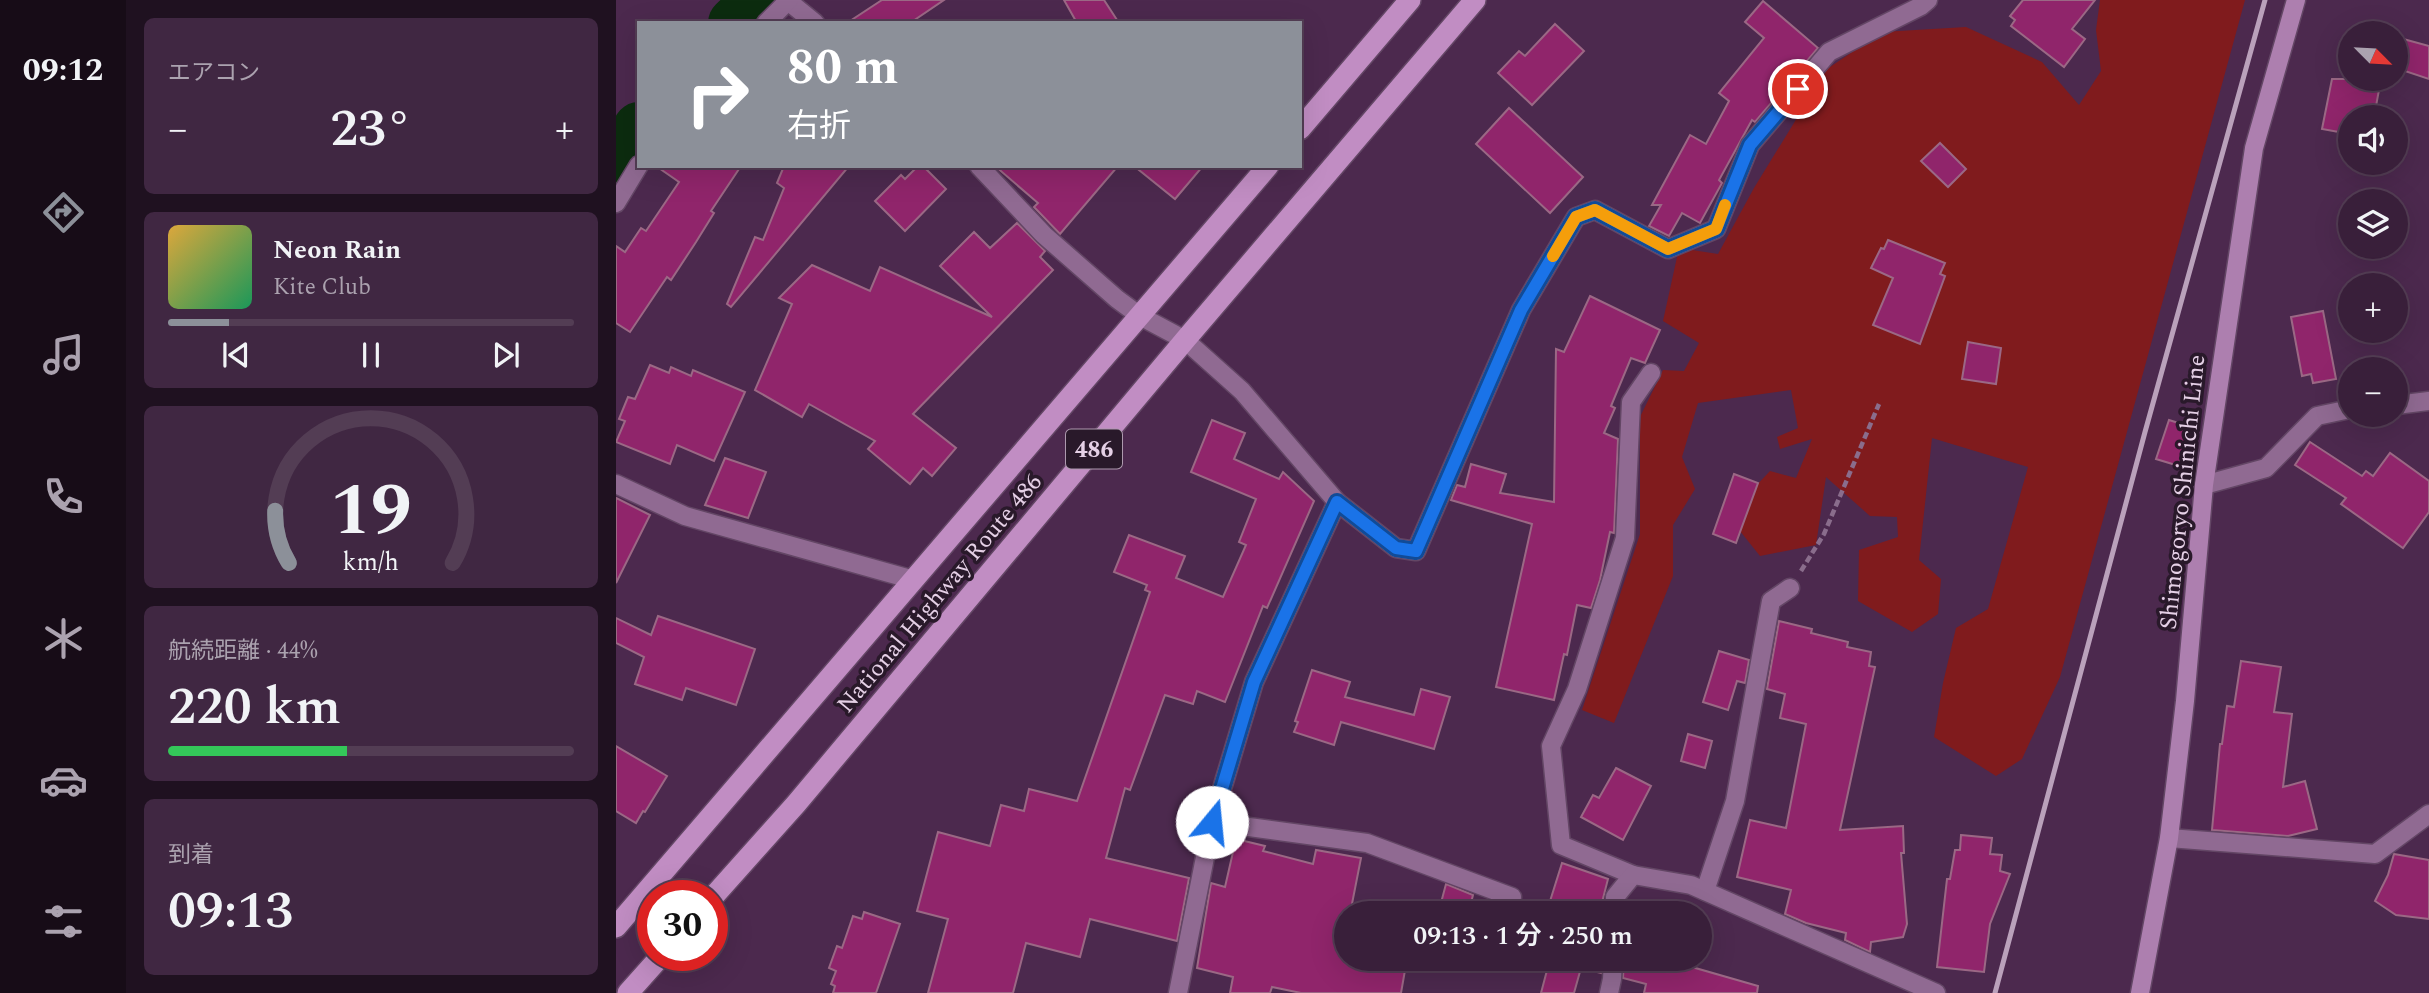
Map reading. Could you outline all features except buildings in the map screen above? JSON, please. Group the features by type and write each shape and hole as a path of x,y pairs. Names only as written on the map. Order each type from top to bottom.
{"highway":[{"path":"1302,127 1410,0"},
{"name":"National Highway Route 486","path":"728,880 805,793 1475,0"},
{"name":"National Highway Route 486","path":"616,927 1266,168"},
{"path":"628,993 648,971"}],"main road":[{"name":"Shimogoryo Shinichi Line","path":"2140,993 2169,838 2185,701 2204,485 2254,148 2296,0"}],"street":[{"path":"981,168 1044,235 1117,299 1140,316 1185,340 1242,391 1337,502 1396,548 1416,551 1521,310 1576,217 1595,210 1668,249 1716,229 1750,145 1829,52 1928,0"},
{"path":"768,21 788,1 813,21"},
{"path":"616,203 637,168"},
{"path":"1651,373 1631,402 1625,538 1577,689 1551,746 1562,845 1633,875 1691,885 1936,993"},
{"path":"2408,404 2429,401"},
{"path":"2204,485 2266,468 2317,416 2338,412"},
{"path":"616,484 685,516 914,580"},
{"path":"1178,993 1212,822 1254,682 1337,502"},
{"path":"1704,891 1735,801 1771,601 1790,588"},
{"path":"2169,838 2375,854 2429,814"},
{"path":"1212,822 1367,842 1512,897"},
{"path":"1615,901 1615,897 1633,875"},
{"path":"1609,993 1612,971"}],"path":[{"path":"1790,588 1824,534 1879,404"}],"shaded area":[{"path":"2100,0 2245,0 2060,677 2022,759 1996,776 1934,737 1956,628 1988,609 2028,467 1932,438 1919,560 1941,579 1938,614 1912,632 1858,601 1859,550 1898,537 1897,517 1870,516 1826,477 1816,545 1760,556 1740,531 1753,489 1770,471 1796,478 1812,439 1780,449 1777,437 1798,428 1791,390 1698,403 1682,457 1695,489 1673,525 1673,576 1614,723 1582,710 1640,534 1640,417 1663,370 1684,371 1699,343 1663,321 1679,248 1718,254 1754,188 1827,69 1882,32 1966,27 2042,62 2079,105 2101,71 2096,30"}],"waterway":[{"path":"736,21 758,0"},
{"path":"616,164 637,131"}],"railway":[{"path":"1995,993 2145,432 2265,0"}],"slow traffic":[{"path":"1553,256 1576,217 1595,210 1668,249 1716,229 1725,205"}],"route":[{"path":"1212,822 1254,682 1337,502 1396,548 1416,551 1521,310 1576,217 1595,210 1668,249 1716,229 1750,145 1798,89"}]}
